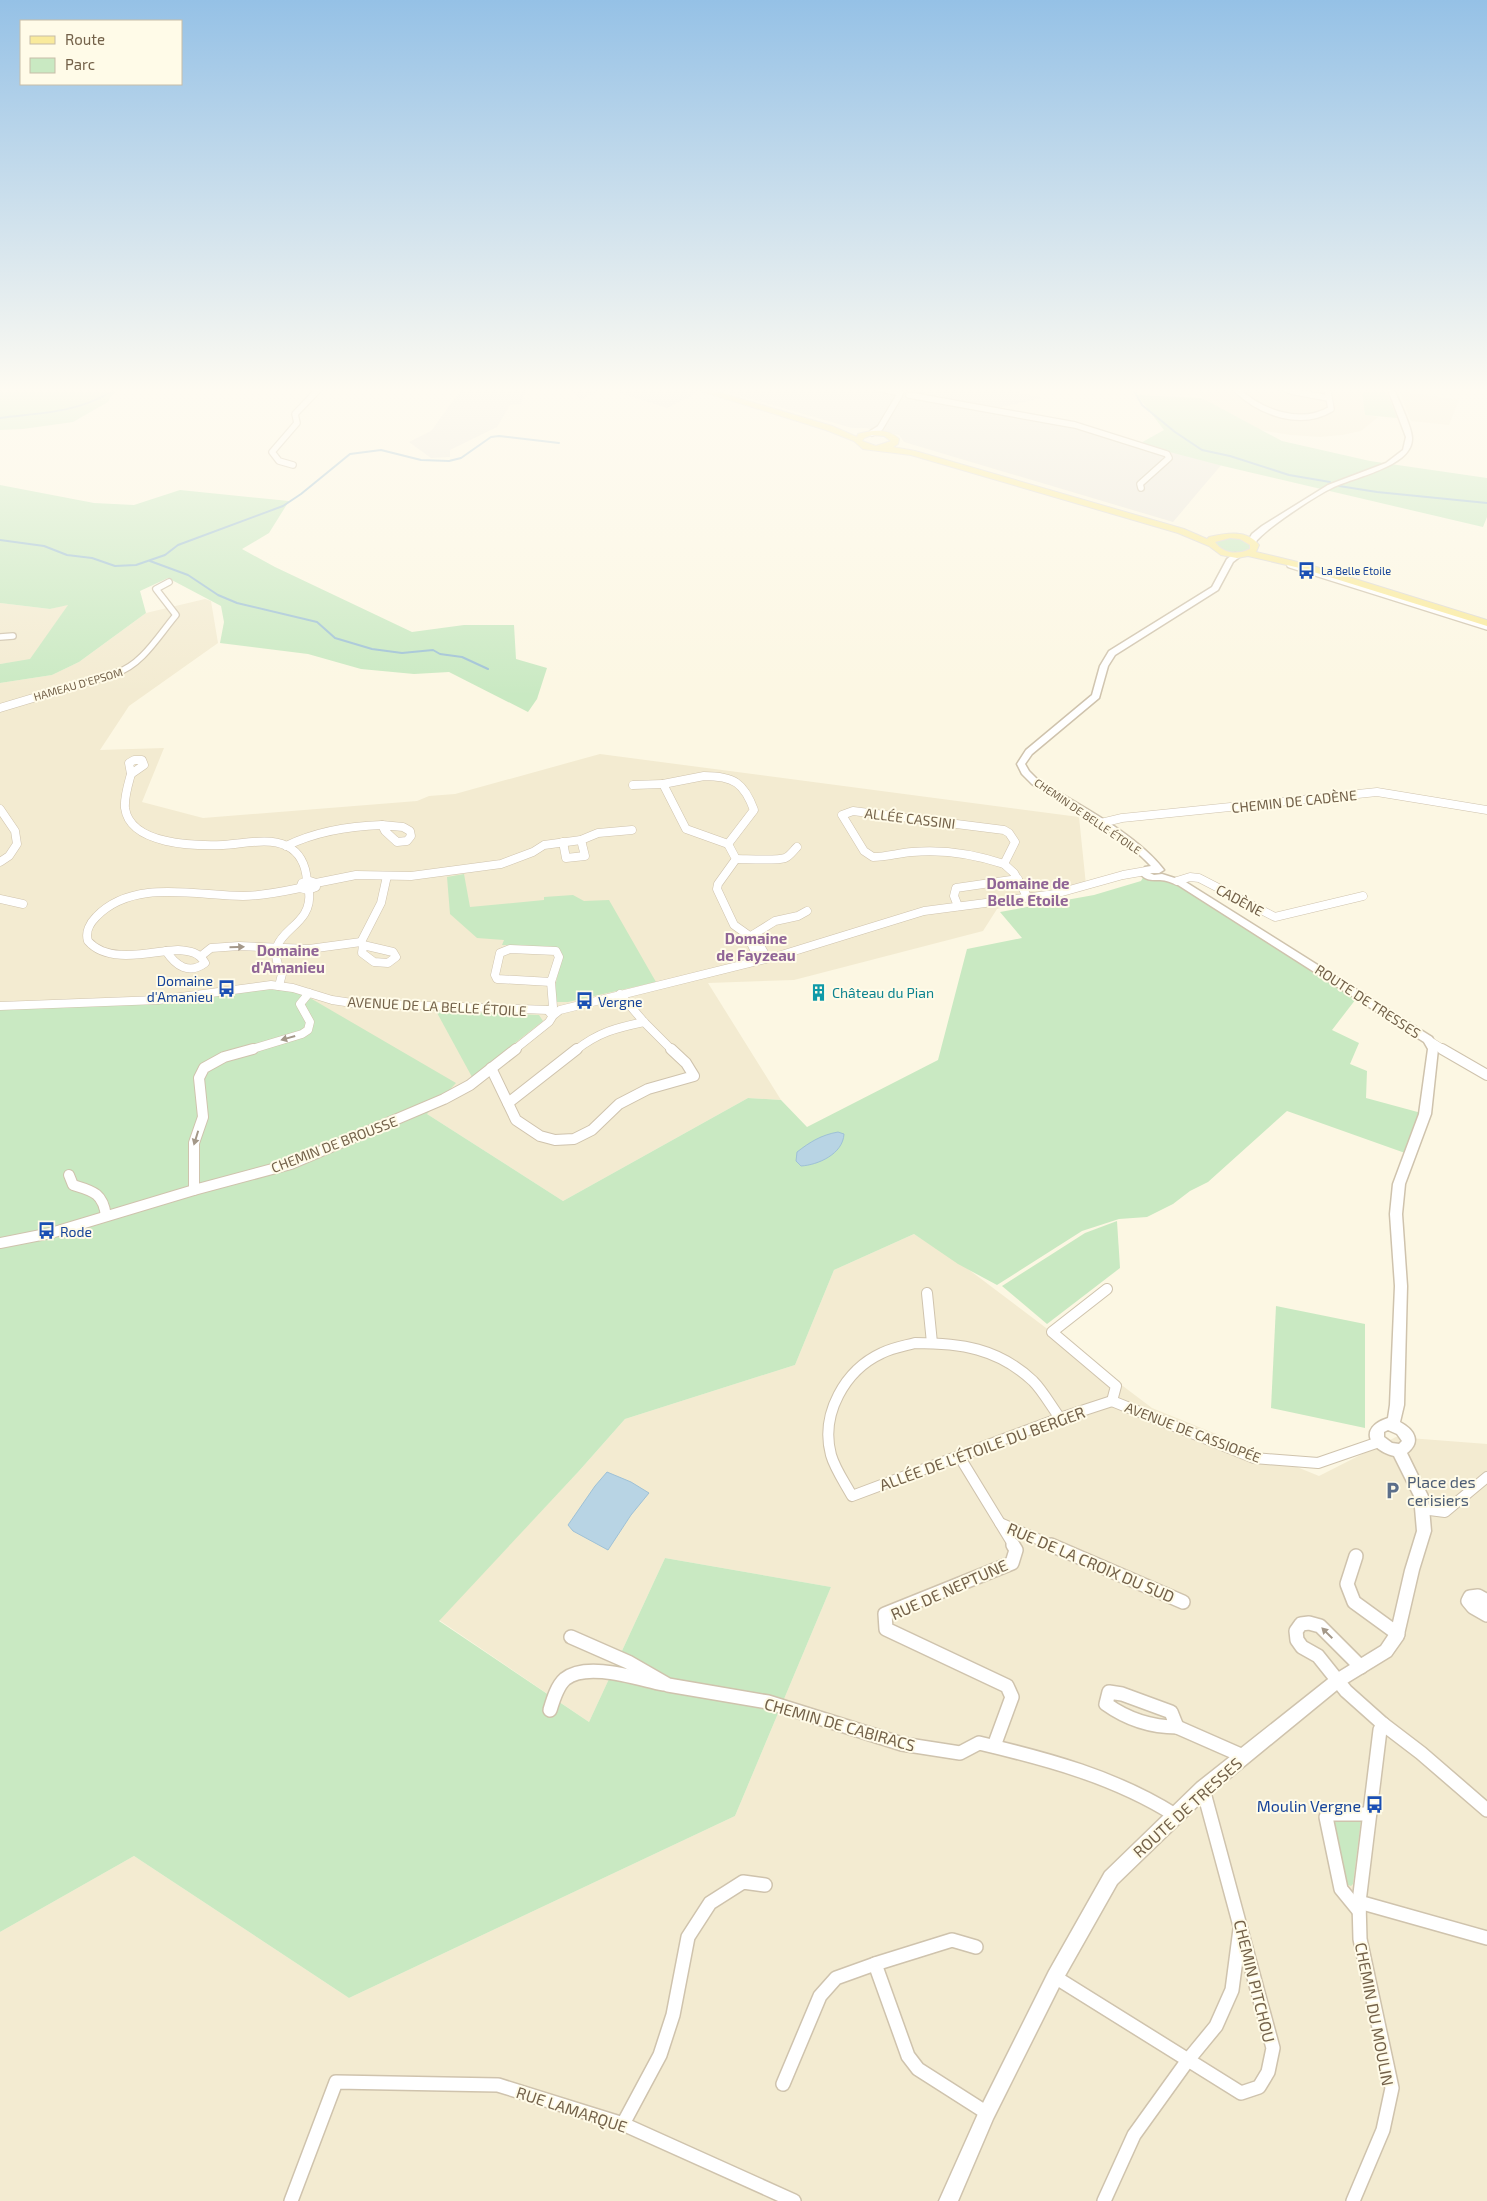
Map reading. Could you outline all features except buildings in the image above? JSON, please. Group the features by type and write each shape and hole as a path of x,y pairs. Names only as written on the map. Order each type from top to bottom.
{"main road":[{"path":"1039,490 1192,535 1211,544 1221,552 1262,555 1307,567 1487,623"},
{"path":"1049,490 1206,535 1235,535 1274,554 1487,623"},
{"path":"1211,544 1212,539 1220,536"},
{"path":"1243,554 1254,550 1254,543"}],"street":[{"path":"1254,543 1254,536 1324,490"},
{"path":"1235,535 1248,534 1265,528"},
{"path":"1221,552 1225,558 1225,570"},
{"name":"CHEMIN DE BELLE ÉTOILE","path":"1153,871 1146,855 1101,822 1035,782 1025,772 1021,764 1029,752 1096,696 1104,666 1112,654 1215,588 1232,559 1243,554"},
{"path":"1258,556 1487,623"},
{"name":"HAMEAU D'EPSOM","path":"0,708 127,670 137,662 176,615 156,589 169,582"},
{"path":"0,637 13,636"},
{"path":"131,774 126,788 125,810 134,827 156,838 188,844 210,845 264,842 286,846 296,852 306,867 307,881"},
{"path":"633,786 663,784 701,775 731,778 740,783 754,810 728,844"},
{"path":"663,784 686,829 728,844 736,859"},
{"name":"CHEMIN DE CADÈNE","path":"1101,822 1122,818 1377,792 1487,810"},
{"path":"0,809 18,837 18,848 8,858 0,862"},
{"name":"ALLÉE CASSINI","path":"1004,864 1015,842 1009,833 1004,830 853,811 842,815 866,854 873,857 910,852 944,852 980,856 1004,864 1018,879 1028,898"},
{"path":"286,846 312,834 336,827 382,825"},
{"path":"300,888 302,883 307,881 316,882 356,875 435,874 501,864 532,852 544,845 581,840 584,837 597,834 632,830"},
{"path":"563,842 566,858 585,856 581,840"},
{"path":"736,859 769,858 777,860 787,857 797,847"},
{"path":"736,859 718,884 717,889 736,928 751,936"},
{"name":"AVENUE DE LA BELLE ÉTOILE","path":"0,1006 57,1002 158,1000 252,987 279,986 332,1000 352,1003 554,1010 763,959 924,911 1064,892 1131,874 1153,871"},
{"name":"ROUTE DE TRESSES","path":"1153,871 1177,881 1428,1040 1433,1049 1425,1114 1399,1184 1396,1214 1401,1286 1397,1405 1394,1425"},
{"path":"202,956 211,948 239,946 309,949 362,943 368,925 383,900 387,876"},
{"name":"CADÈNE","path":"1177,881 1190,877 1199,878 1275,917 1363,896"},
{"path":"958,906 954,896 956,888 1018,879"},
{"path":"166,951 174,963 185,969 203,966 205,961 202,956 190,951 166,951 121,955 99,951 88,942 89,927 92,921 105,909 140,895 186,892 246,896 278,893 300,888 309,891 316,887 316,882"},
{"path":"279,986 282,974 274,958 276,948 280,938 307,910 309,891"},
{"path":"0,899 23,904"},
{"path":"751,936 775,921 798,916 807,910"},
{"path":"751,936 751,943 763,959"},
{"path":"551,982 497,979 495,975 500,953 510,949 556,951 559,957 551,982 554,1010"},
{"path":"194,1190 194,1143 203,1117 199,1078 204,1068 224,1057 302,1034 308,1030 310,1022 300,1004 309,993"},
{"path":"491,1068 516,1120 540,1136 555,1140 574,1139 592,1130 619,1104 632,1096 648,1089 694,1076 686,1063 644,1022 620,994"},
{"name":"CHEMIN DE BROUSSE","path":"0,1243 51,1233 194,1190 291,1164 444,1099 470,1085 549,1022 554,1010"},
{"path":"508,1103 592,1037 605,1031 644,1022"},
{"path":"1428,1040 1487,1075"},
{"path":"69,1175 73,1184 98,1193 105,1203 106,1216"},
{"name":"AVENUE DE CASSIOPÉE","path":"1107,1289 1052,1332 1116,1386 1112,1401 1254,1458 1318,1463 1379,1442"},
{"path":"927,1293 932,1343"},
{"path":"852,1496 831,1455 828,1424 837,1395 858,1368 882,1353 914,1343 952,1343 986,1351 1014,1365 1034,1382 1060,1418"},
{"name":"ALLÉE DE L'ÉTOILE DU BERGER","path":"852,1496 1060,1418 1112,1401"},
{"path":"1384,1425 1394,1425 1403,1430 1408,1439 1407,1447 1399,1451 1388,1449 1379,1442 1376,1434 1377,1430 1384,1425"},
{"name":"ROUTE DE TRESSES","path":"948,2201 987,2113 1055,1977 1111,1878 1203,1789 1337,1681 1386,1651 1398,1634 1412,1570 1424,1531 1421,1496 1399,1451"},
{"name":"RUE DE NEPTUNE","path":"959,1456 1016,1550 1012,1563 885,1614 886,1628 1007,1686 1012,1697 994,1746"},
{"path":"1422,1509 1445,1512 1487,1477"},
{"name":"RUE DE LA CROIX DU SUD","path":"1000,1523 1183,1602"},
{"path":"1356,1556 1347,1584 1354,1602 1398,1634"},
{"path":"1487,1601 1478,1596 1470,1597 1468,1601 1473,1607 1487,1615"},
{"path":"1362,1667 1320,1626 1309,1623 1301,1624 1296,1631 1297,1640 1302,1647 1318,1656 1337,1681 1383,1724 1487,1810"},
{"name":"CHEMIN DE CABIRACS","path":"570,1637 628,1662 668,1685"},
{"name":"CHEMIN DE CABIRACS","path":"550,1710 554,1696 565,1679 576,1672 595,1672 690,1690 768,1702 902,1744 960,1754 979,1743 994,1746 1070,1768 1118,1785 1157,1803 1175,1815"},
{"path":"1177,1727 1171,1712 1122,1694 1109,1692 1106,1704 1115,1711 1164,1728 1177,1727 1243,1756"},
{"name":"CHEMIN DU MOULIN","path":"1353,2201 1383,2130 1392,2088 1360,1939 1359,1906 1380,1730 1383,1724"},
{"name":"CHEMIN PITCHOU","path":"1055,1977 1241,2093 1259,2088 1268,2072 1273,2048 1203,1789"},
{"path":"1369,1814 1328,1814 1326,1817 1341,1890 1359,1906 1487,1938"},
{"path":"623,2124 660,2055 672,2015 688,1937 710,1902 743,1882 765,1886"},
{"path":"1104,2201 1134,2135 1188,2060 1216,2026 1232,1990 1240,1924"},
{"path":"783,2084 820,1996 836,1978 952,1940 976,1947"},
{"path":"875,1964 908,2056 913,2063 918,2069 987,2113"},
{"name":"RUE LAMARQUE","path":"291,2201 336,2082 498,2085 623,2124 794,2201"}],"shaded area":[{"path":"1064,490 1200,490 1173,522"},
{"path":"205,599 211,601 218,643 129,706 100,750 164,748 142,802 203,818 417,801 429,796 455,794 600,754 1079,817 1086,885 997,909 983,931 794,980 708,983 781,1100 748,1098 563,1201 427,1114 0,1417 0,683 52,675 79,662 146,613"},
{"path":"0,603 50,609 69,604 30,660 0,664"},
{"path":"914,1234 968,1269 1152,1408 1319,1476 1396,1437 1487,1444 1487,2201 0,2201 0,1932 134,1856 349,1998 735,1816 831,1587 665,1558 589,1722 439,1620 579,1471 625,1419 795,1365 834,1270"}],"green space":[{"path":"0,490 25,490 94,503 134,505 180,490 289,501 269,533 242,549 275,567 412,632 464,625 514,625 516,659 547,668 537,699 528,712 449,672 414,674 361,669 308,654 220,643 224,622 221,606 168,578 140,591 146,613 79,662 52,675 0,683 0,664 30,659 68,605 50,609 0,603"},
{"path":"1324,490 1487,490 1487,517 1483,527"},
{"path":"1233,537 1248,541 1251,547 1243,552 1233,553 1215,544 1215,541"},
{"path":"464,874 470,907 544,900 544,897 573,895 584,901 609,900 656,982 568,1002 557,1002 555,987 562,955 560,950 552,947 502,945 504,940 477,938 450,914 447,877"},
{"path":"1145,874 1174,880 1359,995 1332,1030 1359,1043 1350,1064 1367,1071 1366,1098 1425,1114 1405,1153 1287,1111 1208,1182 1190,1191 1173,1204 1147,1217 1119,1219 1082,1231 997,1285 958,1264 914,1234 834,1270 795,1365 625,1419 439,1621 589,1722 665,1558 831,1587 735,1816 349,1998 134,1856 0,1932 0,1006 158,1000 252,987 293,988 456,1083 427,1114 563,1201 748,1098 781,1100 807,1127 938,1060 967,949 1022,938 1000,912 1094,895 1141,881"},
{"path":"436,1011 539,1015 543,1021 472,1077"},
{"path":"1117,1221 1120,1268 1047,1324 1002,1286 1085,1233"},
{"path":"1276,1306 1365,1324 1365,1428 1271,1408"},
{"path":"1330,1819 1361,1820 1353,1884 1351,1886 1345,1884"}],"water":[{"path":"838,1132 844,1134 843,1141 834,1153 822,1161 808,1165 801,1166 796,1161 797,1152 806,1145 821,1137"},
{"path":"607,1472 631,1482 649,1493 631,1515 608,1550 573,1531 568,1525"}],"waterway":[{"path":"0,540 44,546 67,555 92,558 115,566 136,565 165,555 178,545 283,506 306,490"},
{"path":"1363,490 1487,503"},
{"path":"150,561 188,575 218,595 237,603 317,622 335,638 372,649 402,653 433,650 440,654 462,657 488,669"}],"place":[{"name":"La Belle Etoile","path":"1307,570"},
{"name":"Domaine d'Amanieu","path":"227,988"},
{"name":"Château du Pian","path":"818,992"},
{"name":"Vergne","path":"584,1001"},
{"name":"Rode","path":"46,1231"},
{"name":"Place des cerisiers","path":"1393,1490"},
{"name":"Moulin Vergne","path":"1375,1805"}],"district":[{"name":"Domaine de Belle Etoile","path":"1028,892"},
{"name":"Domaine de Fayzeau","path":"756,946"},
{"name":"Domaine d'Amanieu","path":"288,958"}]}
